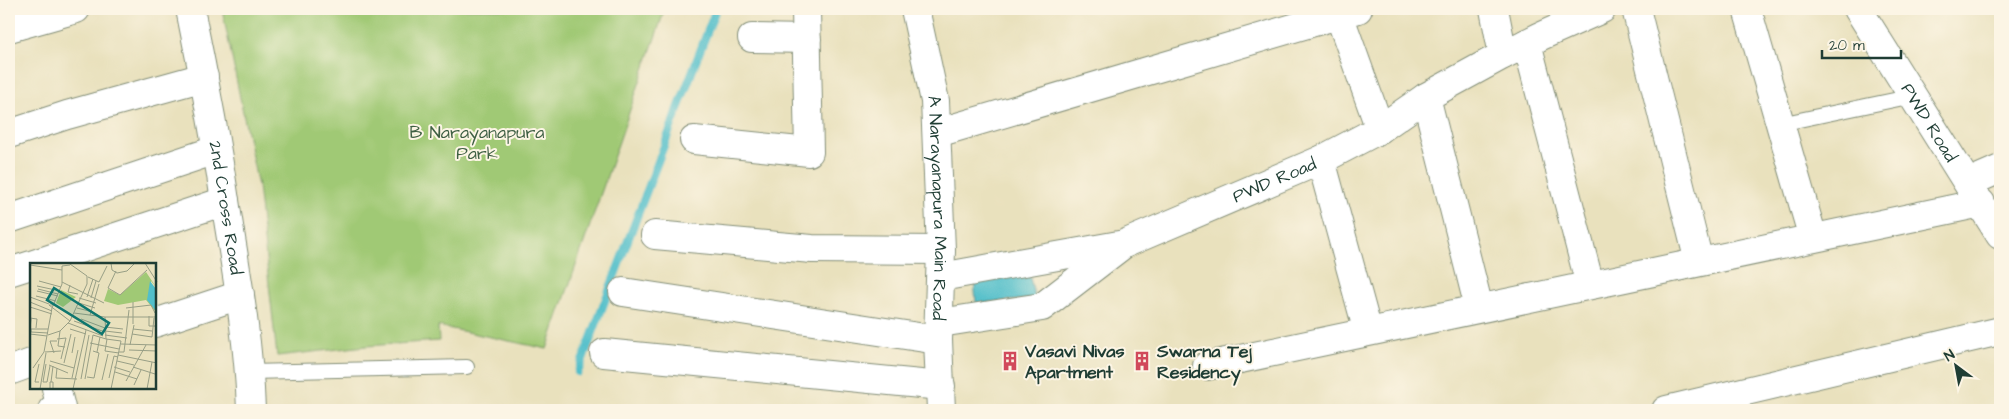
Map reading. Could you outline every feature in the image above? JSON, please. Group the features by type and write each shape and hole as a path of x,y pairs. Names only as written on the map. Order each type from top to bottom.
{"street":[{"path":"9,28 76,9"},
{"name":"2nd Cross Road","path":"190,9 204,76 240,295 250,372 251,410"},
{"path":"694,140 810,152 806,9"},
{"name":"A Narayanapura Main Road","path":"915,9 936,101 941,250 939,332 941,398"},
{"path":"1494,9 1503,56"},
{"name":"PWD Road","path":"623,292 939,332 1042,308 1124,244 1321,160 1380,129 1426,97 1527,43 1602,9"},
{"path":"1636,9 1699,262"},
{"path":"1747,9 1813,238"},
{"name":"PWD Road","path":"1858,9 2000,235"},
{"path":"937,133 1344,10 1380,129"},
{"path":"752,38 807,39"},
{"path":"1527,43 1590,285"},
{"path":"9,134 67,115 204,76"},
{"path":"1426,97 1479,308"},
{"path":"9,219 216,150"},
{"path":"1321,160 1368,332"},
{"path":"1207,366 1813,238 1974,193 2000,169"},
{"path":"36,263 225,201"},
{"path":"655,235 812,249 941,250"},
{"path":"941,278 1124,244"},
{"path":"9,272 30,265"},
{"path":"156,323 240,295"},
{"path":"1666,410 2000,331"},
{"path":"604,353 941,398"},
{"path":"9,371 30,363"},
{"path":"52,410 61,408 56,389"}],"lane":[{"path":"1780,124 1913,96"},
{"path":"250,372 467,367"}],"green space":[{"name":"B Narayanapura Park","path":"222,9 665,9 547,349 438,326 439,341 366,346 277,356 258,186"}],"water":[{"path":"1027,265 1035,299 976,303 974,280"}],"waterway":[{"path":"578,372 716,9"}],"place":[{"name":"Vasavi Nivas Apartment","path":"1010,361"},
{"name":"Swarna Tej Residency","path":"1142,361"}]}
